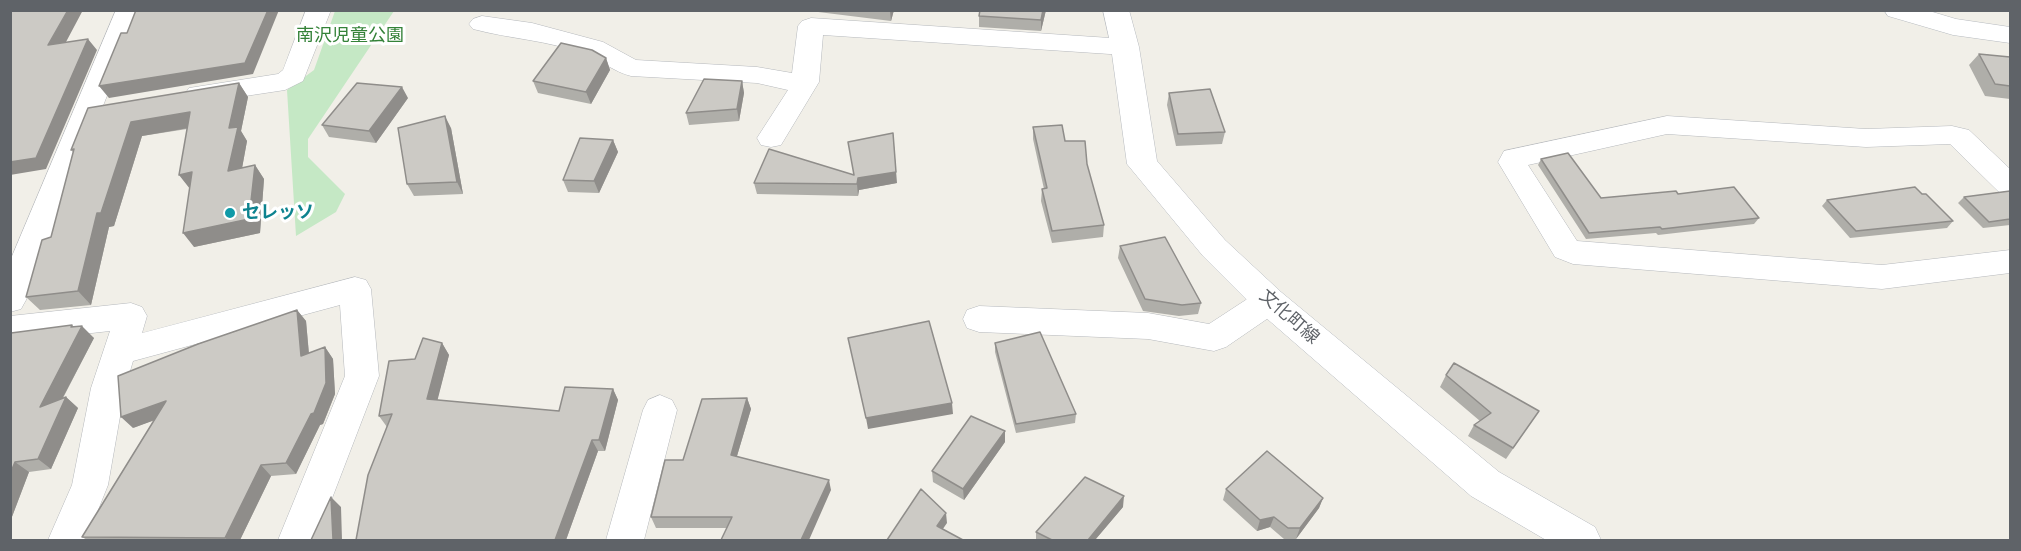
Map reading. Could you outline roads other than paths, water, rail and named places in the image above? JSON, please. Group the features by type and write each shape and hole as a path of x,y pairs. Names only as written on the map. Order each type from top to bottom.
{"street":[{"path":"10,300 129,10"},
{"path":"173,98 285,81 294,75 319,10"},
{"name":"文化町線","path":"1116,10 1125,47 1142,164 1214,248 1269,301 1485,484 1581,540"},
{"path":"1898,10 1953,27 2010,35"},
{"path":"482,24 536,21 631,68 757,75 792,82 806,82"},
{"path":"771,138 806,82 811,26 1125,47"},
{"path":"88,113 120,107"},
{"path":"2010,186 1959,137 1952,135 1866,138 1667,125 1514,158 1512,162 1566,249 1573,254 1882,277 2010,262"},
{"path":"119,352 355,289 362,376 297,540"},
{"path":"979,319 1148,326 1214,338 1269,301"},
{"path":"10,329 131,315 108,388 90,485 67,540"},
{"path":"625,540 660,410"}],"place":[{"name":"セレッソ","path":"230,213"}],"park label":[{"name":"南沢児童公園","path":"350,36"}]}
